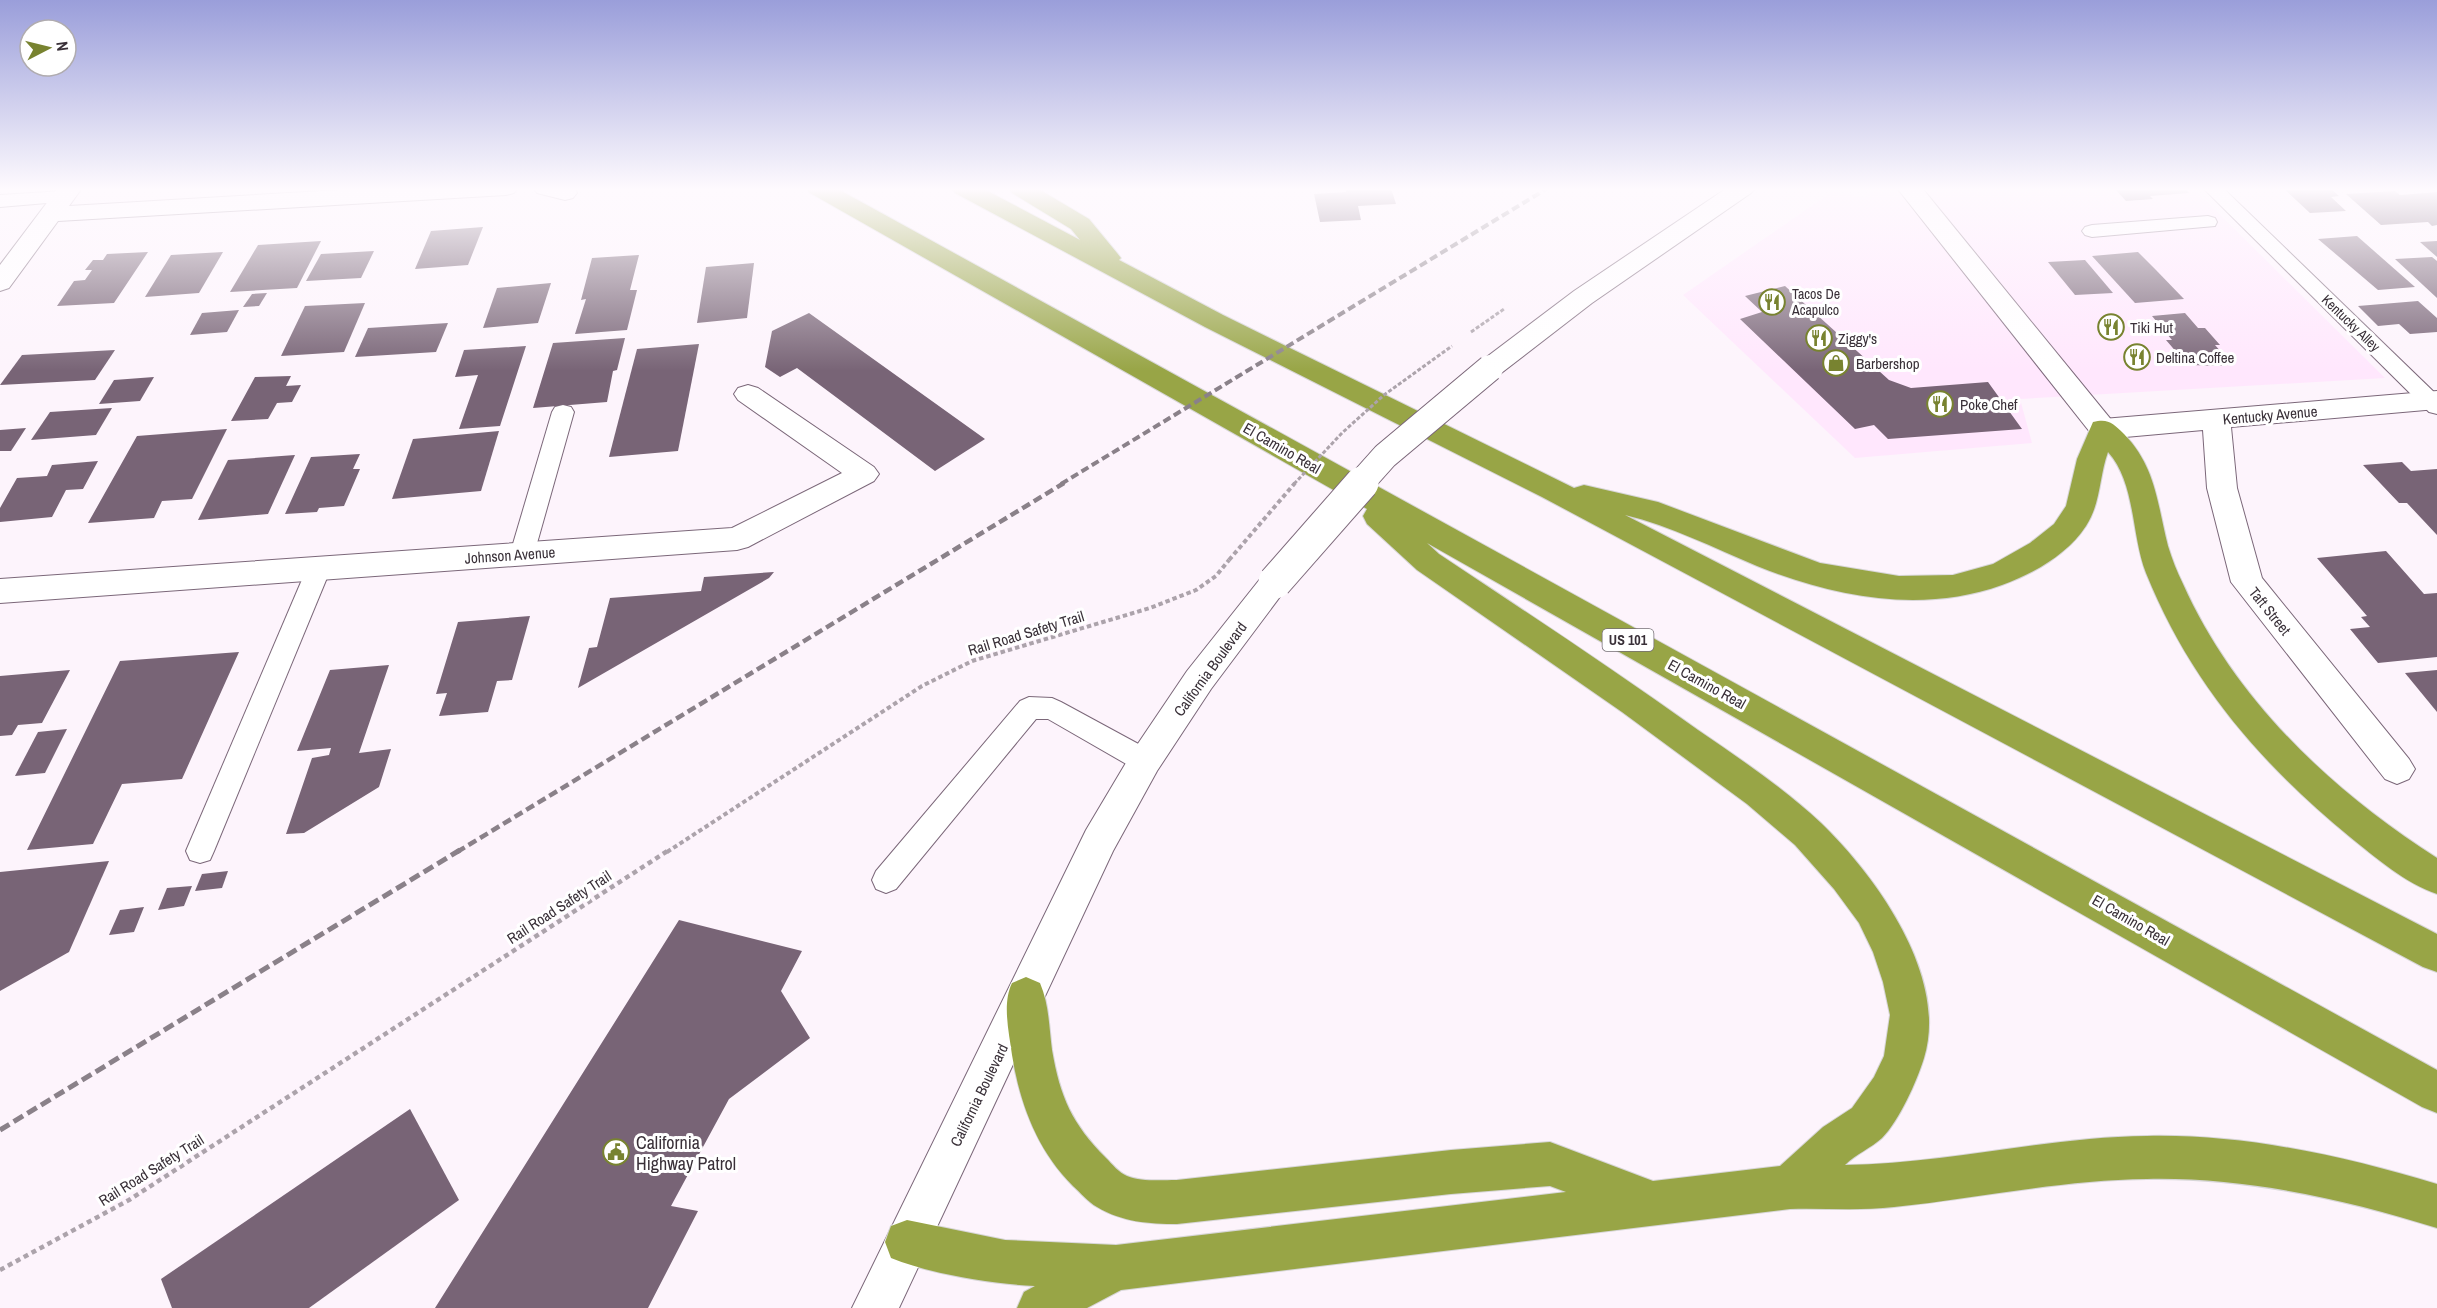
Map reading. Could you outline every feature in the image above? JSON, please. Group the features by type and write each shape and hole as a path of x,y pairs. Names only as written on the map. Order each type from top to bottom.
{"highway":[{"name":"El Camino Real","path":"929,249 1342,482 2044,870 2437,1093"},
{"path":"1078,249 1553,490 2437,954"},
{"path":"1101,249 1119,271"},
{"path":"1553,490 1619,501 1685,523 1820,575 1899,587 1958,586 2006,574 2057,541 2076,517 2087,490 2091,461 2103,429 2133,465 2160,570 2182,616 2214,670 2247,714 2294,764 2351,816 2437,878"},
{"path":"1342,482 1428,562 1634,702 1760,793 1808,834 1847,876 1872,911 1892,949 1903,982 1910,1015 1904,1057 1889,1090 1867,1123 1838,1142 1790,1187"},
{"path":"1026,996 1033,1068 1052,1126 1074,1160 1112,1192 1145,1202 1177,1202 1451,1172 1550,1164 1654,1203"},
{"path":"908,1242 1005,1262 1116,1268 1790,1187 1892,1186 2071,1162 2148,1157 2224,1161 2304,1172 2380,1189 2437,1206"},
{"path":"1040,1308 1116,1268"}],"street":[{"path":"0,283 25,249"},
{"name":"California Boulevard","path":"875,1308 1099,841 1145,761 1199,680 1275,582 1385,456 1490,368 1583,297 1653,249"},
{"path":"1958,249 2103,429"},
{"name":"Johnson Avenue","path":"0,591 737,539 864,474 748,394"},
{"name":"Kentucky Avenue","path":"2103,429 2435,402"},
{"name":"Taft Street","path":"2216,419 2222,488 2247,582 2397,769"}],"lane":[{"name":"Kentucky Alley","path":"2276,249 2435,402"},
{"path":"522,554 563,412"},
{"path":"200,851 319,568"},
{"path":"886,880 1029,708 1052,709 1145,761"}],"path":[{"path":"1150,608 1196,590 1216,576 1275,503 1335,440 1386,393 1452,346"},
{"name":"Rail Road Safety Trail","path":"0,1270 129,1200 922,686 972,661 1150,608"}],"shaded area":[{"path":"1749,249 2255,249 2385,378 2020,399 2032,443 1855,458 1683,295"}],"building":[{"path":"256,249 317,249 297,288 230,292"},
{"path":"423,249 474,249 468,265 415,269"},
{"path":"2330,249 2372,249 2415,287 2378,290"},
{"path":"2428,249 2437,249 2437,257"},
{"path":"374,251 361,278 306,281 321,254"},
{"path":"148,252 114,303 57,306 74,281 85,280 92,270 85,270 93,260 103,260 107,254"},
{"path":"223,252 199,293 145,297 171,255"},
{"path":"2138,252 2184,299 2135,303 2092,256"},
{"path":"639,255 630,290 637,290 627,330 575,334 586,299 581,300 592,258"},
{"path":"2432,257 2437,261 2437,298 2395,259"},
{"path":"2085,260 2113,293 2075,295 2048,262"},
{"path":"754,263 747,318 697,323 706,267"},
{"path":"551,283 538,323 483,328 497,288"},
{"path":"1785,286 1889,380 1911,388 1988,382 2022,429 1888,439 1874,425 1855,429 1740,319 1762,312 1745,296"},
{"path":"267,293 259,306 243,307 252,294"},
{"path":"2418,301 2437,318 2437,332 2410,334 2399,324 2378,326 2358,306"},
{"path":"365,303 344,352 281,356 305,306"},
{"path":"239,310 227,332 190,335 202,313"},
{"path":"809,313 985,439 935,471 797,368 780,377 765,367 772,331"},
{"path":"2185,313 2198,328 2205,328 2220,345 2215,345 2230,362 2219,362 2222,366 2192,365 2166,340 2172,340 2152,316"},
{"path":"448,323 436,352 355,357 368,328"},
{"path":"625,338 617,370 613,371 607,402 533,408 553,343"},
{"path":"699,344 678,451 609,457 637,349"},
{"path":"526,346 500,426 459,429 478,375 455,377 464,350"},
{"path":"115,350 95,380 0,385 22,355"},
{"path":"291,376 286,386 301,385 292,402 277,403 268,419 231,421 255,377"},
{"path":"154,377 140,401 99,404 114,380"},
{"path":"112,408 96,435 31,440 50,412"},
{"path":"26,428 11,451 0,451 0,430"},
{"path":"227,429 192,499 162,501 154,518 88,523 137,436"},
{"path":"499,431 481,491 392,499 413,439"},
{"path":"360,454 353,469 360,469 344,506 319,508 317,512 285,514 311,457"},
{"path":"295,455 268,514 198,520 228,460"},
{"path":"98,461 83,489 66,490 52,517 0,522 0,508 17,478 47,476 52,465"},
{"path":"2402,462 2411,471 2437,469 2437,535 2407,503 2399,503 2363,465"},
{"path":"2386,551 2424,594 2437,593 2437,657 2378,663 2350,629 2370,627 2361,617 2367,616 2317,558"},
{"path":"774,572 769,578 578,688 589,648 597,647 610,598 701,591 704,577"},
{"path":"530,616 512,680 497,681 488,712 439,716 447,693 436,694 458,622"},
{"path":"239,652 182,779 122,784 93,844 27,850 120,661"},
{"path":"389,665 359,753 391,749 379,787 304,833 286,834 312,758 329,755 331,748 297,751 330,670"},
{"path":"70,670 42,723 18,725 12,735 0,736 0,676"},
{"path":"2437,670 2437,712 2405,673"},
{"path":"67,729 45,773 15,776 38,732"},
{"path":"109,861 69,952 0,991 0,872"},
{"path":"228,871 222,888 195,891 202,874"},
{"path":"192,886 184,906 158,910 167,888"},
{"path":"144,907 134,932 109,935 120,910"},
{"name":"California Highway Patrol","path":"679,920 802,951 781,991 810,1038 729,1099 671,1206 698,1211 648,1308 435,1308"},
{"path":"410,1109 459,1200 309,1308 172,1308 161,1279"}],"railway":[{"path":"1061,484 1448,249"},
{"path":"457,852 1064,483"},
{"path":"0,1130 460,850"}],"place":[{"name":"Tacos De Acapulco","path":"1772,302"},
{"name":"Tiki Hut","path":"2111,327"},
{"name":"Ziggy's","path":"1819,338"},
{"name":"Deltina Coffee","path":"2137,357"},
{"name":"Barbershop","path":"1836,363"},
{"name":"Poke Chef","path":"1940,404"},
{"name":"California Highway Patrol","path":"616,1152"}]}
